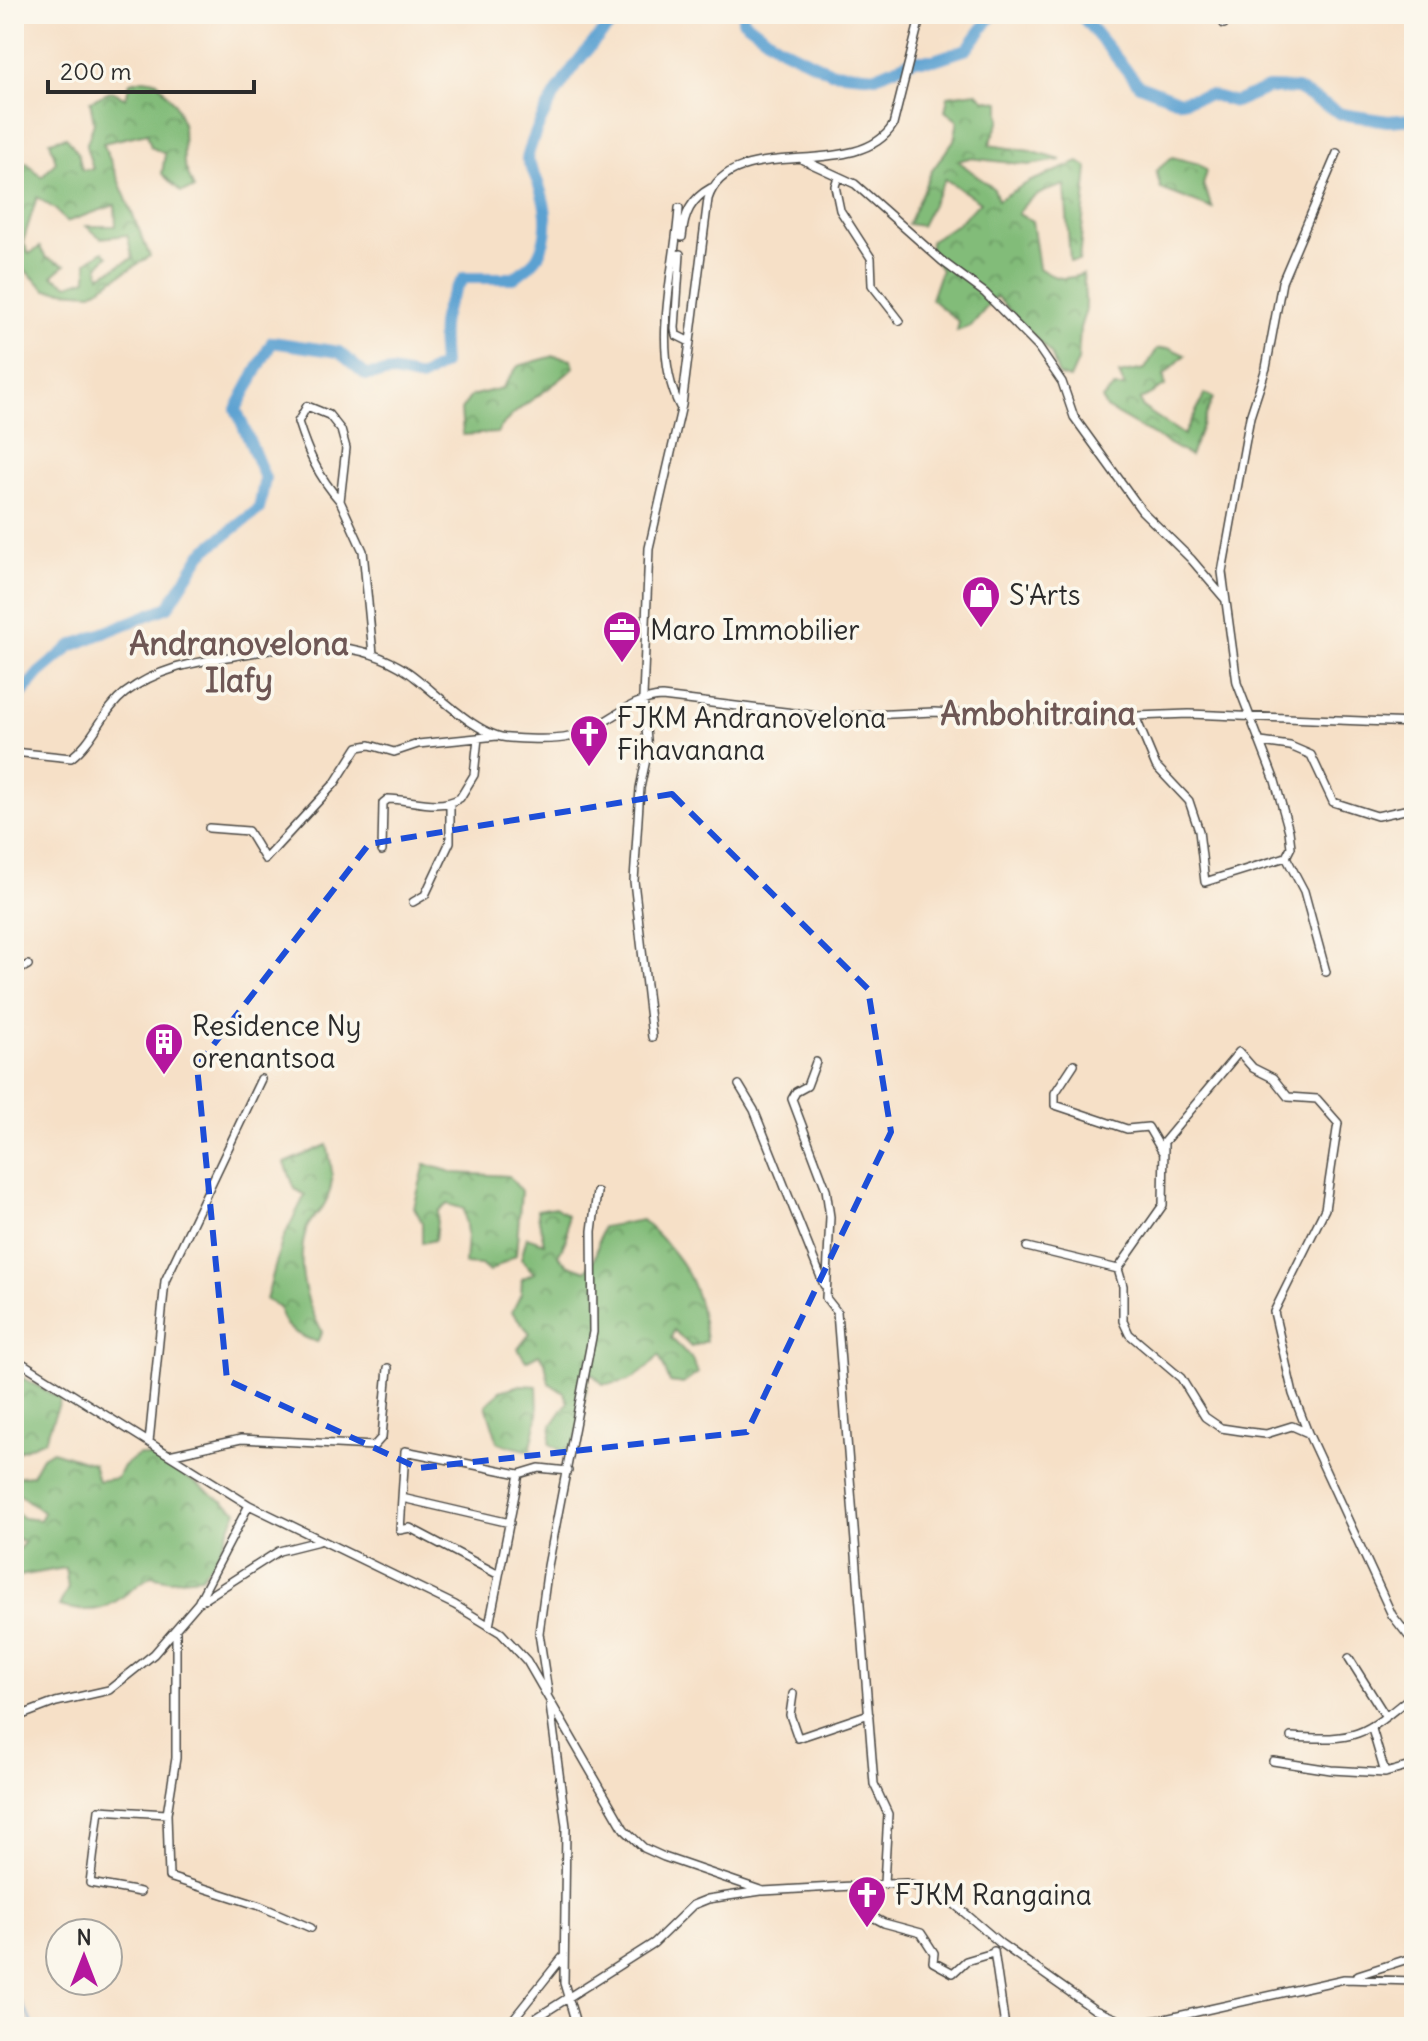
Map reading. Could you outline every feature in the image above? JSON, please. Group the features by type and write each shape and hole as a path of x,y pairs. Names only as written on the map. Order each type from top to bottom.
{"street":[{"path":"690,342 676,335 674,314 682,229 687,211 698,195 728,173 752,164 853,152 874,144 893,125 921,14"},
{"path":"1224,24 1228,14"},
{"path":"1135,716 1156,766 1189,801 1199,831 1205,882 1286,857 1291,847 1289,831 1253,718 1237,683 1222,572 1250,417 1266,368 1282,282 1337,153"},
{"path":"801,159 855,184 942,261 985,293 1038,347 1062,382 1074,417 1142,511 1191,559 1225,599"},
{"path":"838,177 835,186 840,210 871,258 872,285 900,321"},
{"path":"652,1037 634,881 640,788 648,750 643,698 649,548 681,409 711,188"},
{"path":"679,208 665,332 672,384 681,409"},
{"path":"340,501 346,448 341,430 329,415 307,406 298,422 307,451 319,478 340,501 363,551 373,654"},
{"path":"14,752 71,758 81,751 123,694 158,672 186,663 277,646 349,648 373,654 396,664 469,720 505,739 569,737 607,721 643,698 827,717 934,712 1056,719 1189,714 1414,723"},
{"path":"209,828 248,831 265,859 335,783 358,747 370,745 394,752 418,744 499,736"},
{"path":"382,851 383,803 388,799 450,804 460,798 474,775 478,738"},
{"path":"1261,742 1290,746 1311,755 1333,802 1377,816 1414,808"},
{"path":"413,902 425,895 450,842 450,804"},
{"path":"1286,857 1304,891 1326,972"},
{"path":"14,973 28,965"},
{"path":"1118,1269 1163,1205 1166,1192 1164,1142 1239,1052 1253,1068 1273,1078 1288,1097 1317,1099 1338,1123 1325,1209 1274,1312 1293,1394 1308,1433 1392,1615 1414,1643"},
{"path":"816,1062 807,1086 796,1092 792,1099 826,1189 830,1217 825,1287 826,1298 837,1312 874,1784 888,1814 884,1883"},
{"path":"1074,1064 1055,1093 1055,1105 1127,1129 1148,1127 1156,1136 1163,1153"},
{"path":"149,1442 165,1281 261,1079"},
{"path":"739,1085 754,1110 825,1287"},
{"path":"577,2027 566,1997 562,1958 566,1826 539,1633 548,1566 593,1332 592,1231 597,1192"},
{"path":"1027,1247 1118,1269"},
{"path":"1118,1269 1123,1286 1123,1321 1129,1334 1181,1378 1205,1417 1221,1428 1266,1434 1292,1426 1308,1433"},
{"path":"14,1358 249,1505 455,1605 489,1626 527,1661 624,1829 644,1848 763,1891"},
{"path":"169,1455 241,1439 374,1446 382,1437 388,1368"},
{"path":"499,1575 410,1528 400,1530 405,1451 519,1474 539,1468 568,1471"},
{"path":"489,1626 519,1474"},
{"path":"402,1498 510,1523"},
{"path":"14,1718 56,1702 109,1690 154,1654 198,1603 249,1505"},
{"path":"198,1603 279,1551 319,1541"},
{"path":"176,1632 176,1758 167,1814 169,1877 260,1906 311,1928"},
{"path":"1349,1658 1386,1717"},
{"path":"793,1694 790,1715 798,1738 869,1714"},
{"path":"1291,1737 1338,1740 1372,1729 1414,1694"},
{"path":"1372,1729 1385,1773"},
{"path":"1273,1761 1331,1770 1385,1773 1414,1765"},
{"path":"140,1892 90,1883 99,1810 167,1814"},
{"path":"522,2027 654,1943 693,1905 708,1899 763,1891 906,1883 946,1897 1000,1943 1095,2010 1129,2024 1165,2019 1344,1979 1414,1957"},
{"path":"866,1885 867,1914 884,1923 921,1933 934,1953 933,1962 941,1969 953,1973 966,1961 993,1953 1000,1943"},
{"path":"993,1953 1005,2027"},
{"path":"507,2027 562,1958"},
{"path":"1344,1979 1414,1981"}],"highlighted area":[{"path":"672,794 868,989 891,1132 747,1432 418,1468 227,1380 197,1066 369,844"}],"green space":[{"path":"143,79 157,81 175,104 183,124 184,164 194,189 181,192 162,174 165,154 151,147 147,133 103,143 150,256 92,293 46,290 14,260 14,163 27,163 42,177 56,162 50,141 66,137 78,153 82,170 93,169 86,146 94,123 90,101 112,91 126,98 130,82","holes":["37,197 56,210 66,222 115,205 116,226 86,226 101,238 127,235 133,258 100,276 98,266 108,256 103,251 87,262 87,279 68,285 52,276 65,265 46,258 40,247 29,254 23,242"]},
{"path":"976,92 984,99 1000,102 1000,121 989,145 1030,151 1061,160 1029,165 969,158 958,161 994,189 998,200 1029,182 1079,162 1088,168 1079,261 1070,261 1065,185 1032,198 1018,214 1032,221 1039,268 1060,278 1083,274 1086,309 1080,328 1078,361 1070,379 1059,376 1051,354 996,296 971,326 957,331 959,322 931,299 941,270 929,252 931,240 957,224 980,202 945,179 921,226 908,224 931,172 954,140 958,121 945,111 948,96"},
{"path":"1172,157 1199,164 1207,171 1203,185 1213,209 1161,189 1156,171"},
{"path":"1170,348 1185,355 1164,375 1165,386 1140,400 1142,407 1184,435 1205,394 1213,398 1190,456 1106,408 1102,399 1114,387 1125,387 1119,374 1145,369 1157,349"},
{"path":"554,356 571,359 574,367 522,407 497,433 463,435 461,410 471,396 502,388 518,366"},
{"path":"327,1145 332,1182 328,1198 307,1226 302,1256 307,1295 322,1332 317,1342 287,1326 280,1307 266,1300 282,1241 305,1195 295,1189 285,1163"},
{"path":"425,1164 455,1173 509,1176 521,1191 516,1255 489,1272 481,1265 465,1264 467,1234 464,1209 448,1204 438,1211 435,1240 422,1243 422,1222 414,1207"},
{"path":"555,1207 567,1215 567,1238 558,1255 566,1264 586,1271 595,1257 602,1227 642,1220 669,1247 688,1273 699,1303 706,1341 691,1347 674,1330 671,1338 692,1359 698,1373 683,1384 670,1382 659,1355 641,1373 621,1382 603,1384 590,1372 575,1445 562,1451 550,1444 552,1425 568,1402 564,1393 549,1383 545,1362 539,1354 526,1361 518,1349 530,1333 512,1312 521,1294 522,1279 534,1273 521,1259 527,1237 544,1243 537,1210"},
{"path":"14,1373 61,1399 45,1440 14,1453"},
{"path":"520,1385 537,1386 538,1414 530,1451 498,1443 486,1405 500,1391"},
{"path":"52,1451 93,1464 98,1481 117,1478 123,1466 139,1455 158,1458 237,1511 218,1555 201,1577 170,1580 151,1576 100,1609 59,1606 68,1588 65,1568 14,1577 14,1554 25,1542 14,1537 14,1511 23,1518 40,1520 44,1513 14,1490 14,1477 32,1475 42,1457"}],"waterway":[{"path":"14,703 39,673 71,646 168,607 202,553 259,509 265,478 236,409 272,342 339,352 366,375 393,372 421,378 443,364 443,318 450,299 464,278 514,278 534,262 543,244 546,219 542,194 527,159 533,140 565,80 593,43 623,14"},
{"path":"743,14 743,20 778,46 831,72 876,76 914,60 934,60 967,49 993,14"},
{"path":"1080,14 1139,85 1180,101 1210,95 1235,102 1268,88 1297,89 1341,114 1388,121 1414,119"},
{"path":"14,1990 35,2027"}],"place":[{"name":"S'Arts","path":"981,629"},
{"name":"Maro Immobilier","path":"622,664"},
{"name":"FJKM Andranovelona Fihavanana","path":"589,768"},
{"name":"Residence Ny orenantsoa","path":"164,1076"},
{"name":"FJKM Rangaina","path":"867,1929"}],"district":[{"name":"Andranovelona Ilafy","path":"239,662"},
{"name":"Ambohitraina","path":"1038,713"}]}
